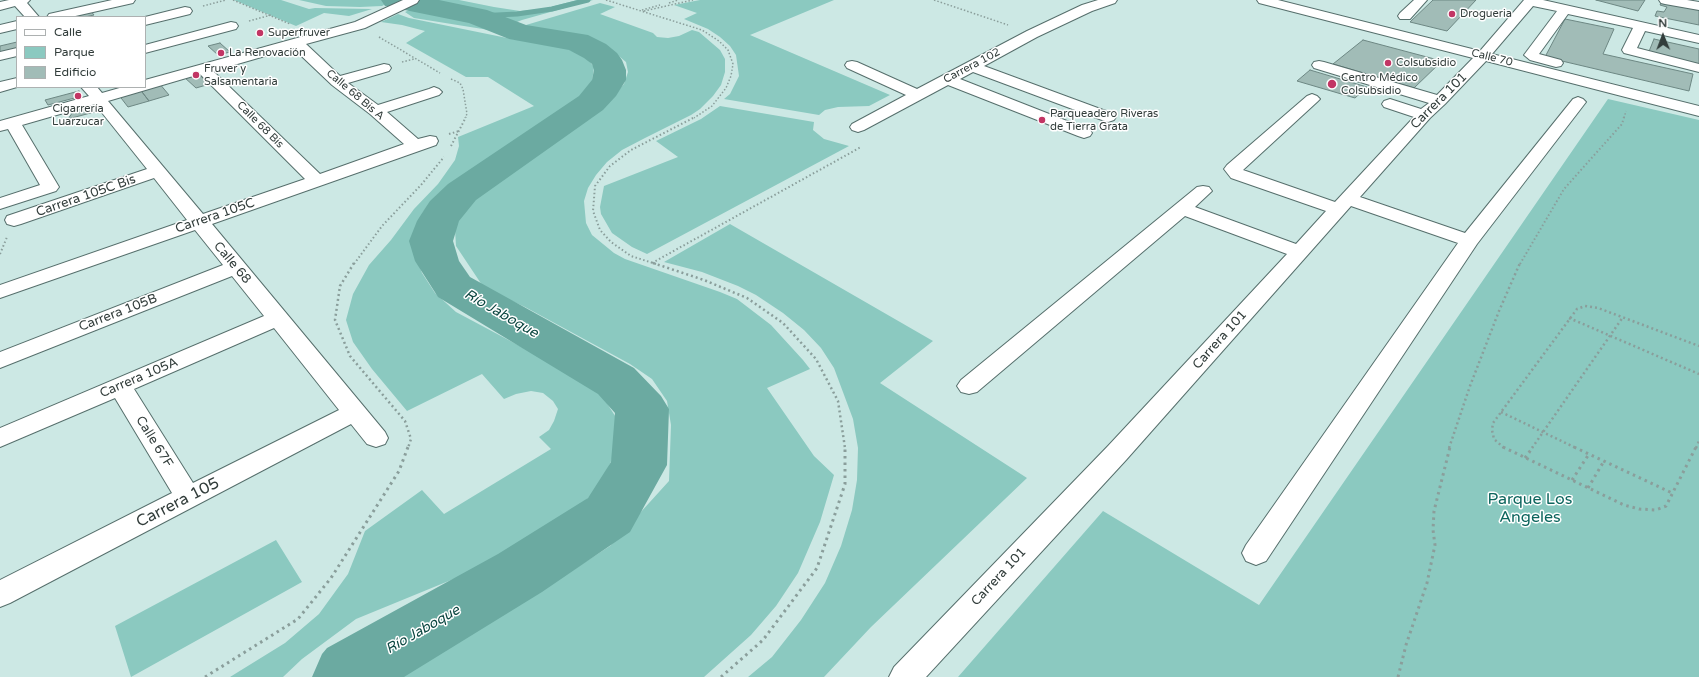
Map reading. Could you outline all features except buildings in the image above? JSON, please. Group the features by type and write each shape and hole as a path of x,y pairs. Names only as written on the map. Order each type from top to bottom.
{"street":[{"path":"0,6 20,0 31,16"},
{"path":"58,16 129,0"},
{"path":"146,86 360,25 413,0"},
{"name":"Carrera 102","path":"860,126 971,66 1091,4 1111,0"},
{"name":"Calle 70","path":"1263,0 1699,111"},
{"path":"1405,16 1421,0"},
{"path":"1531,0 1565,5 1641,26 1699,39"},
{"name":"Carrera 101","path":"905,677 1116,453 1343,204 1432,108 1483,56 1531,0"},
{"path":"1665,0 1699,6"},
{"path":"1699,31 1569,3 1565,5 1531,55 1535,58 1699,97"},
{"path":"146,21 185,11"},
{"path":"0,29 16,26"},
{"path":"146,49 231,26"},
{"path":"1641,26 1629,50 1699,68"},
{"name":"Calle 68 Bis A","path":"296,43 337,82 376,112 423,144"},
{"path":"0,56 16,52"},
{"path":"852,64 918,94"},
{"path":"1319,65 1432,108"},
{"path":"971,66 1108,117"},
{"path":"337,82 384,68"},
{"name":"Calle 68 Bis","path":"203,69 317,181"},
{"path":"947,79 1084,133"},
{"path":"0,87 16,82"},
{"path":"0,204 50,187 6,124 94,93 132,88"},
{"path":"376,112 434,92"},
{"name":"Calle 68","path":"94,93 376,438"},
{"path":"1312,99 1233,170 1237,174 1469,241"},
{"path":"1256,553 1469,241 1578,102"},
{"path":"1390,104 1432,108"},
{"name":"Carrera 105C","path":"0,292 423,144"},
{"name":"Carrera 105C Bis","path":"14,220 158,171"},
{"path":"969,386 1203,191"},
{"path":"1182,209 1224,226 1300,252"},
{"name":"Carrera 105B","path":"0,360 236,267"},
{"name":"Carrera 105A","path":"2,432 120,386 278,318"},
{"name":"Calle 67F","path":"120,386 189,498"},
{"name":"Carrera 105","path":"0,594 355,412"}],"path":[{"path":"233,0 321,36"},
{"path":"606,0 702,30 719,41 728,50 733,64 731,76 726,88 712,106 690,120 631,150 610,166 595,186 593,211 600,230 611,242 631,256 704,280 748,298 783,323 816,359 838,401 845,441 845,484 817,568 763,640 721,677"},
{"path":"640,10 678,0"},
{"path":"644,12 693,0"},
{"path":"934,0 1032,34"},
{"path":"205,677 298,620 331,578 399,471 411,439 405,421 350,356 335,320 340,286 358,257 382,226 440,163 452,144 467,114 463,89 460,83 414,58 360,25"},
{"path":"1398,677 1406,645 1427,583 1435,545 1433,530 1434,511 1450,445 1470,386 1520,263 1564,189 1622,124 1626,112 1622,104 1621,91"},
{"path":"652,262 873,140 860,126"},
{"path":"1699,346 1598,308 1585,306 1577,308 1493,423 1492,430 1494,439 1506,449 1624,505 1639,509 1656,510 1666,506 1699,441"},
{"path":"1525,458 1623,317"},
{"path":"1570,318 1699,374"},
{"path":"1501,412 1672,493"},
{"path":"1572,480 1589,454"},
{"path":"1588,488 1604,461"}],"green space":[{"path":"234,0 281,0 309,9 372,9 349,16 324,13 296,26"},
{"path":"299,0 393,0 382,6 360,7 326,6"},
{"path":"430,0 459,0 520,11 543,9 577,0 593,0 522,20 517,22 516,25 517,27 524,29 586,43 602,51 609,58 613,73 604,89 591,103 457,197 440,226 440,245 455,266 473,284 622,367 647,384 661,413 663,466 638,506 390,656 362,677 321,677 337,660 383,629 608,502 636,469 638,410 616,381 455,292 438,277 423,258 421,238 427,220 433,211 449,192 501,154 439,193 423,212 414,241 416,256 422,273 435,293 456,312 576,376 603,397 617,419 616,449 601,486 569,516 520,545 456,578 356,619 302,659 283,677 230,677 285,643 319,614 348,574 365,531 422,490 444,514 551,449 539,437 549,430 554,421 558,409 553,401 543,393 531,391 516,394 504,399 482,374 407,411 372,369 353,342 346,320 353,294 369,265 391,240 414,209 438,184 455,160 459,146 458,137 534,106 488,77 466,77 406,43 425,31 402,25 381,22 398,14 409,18 512,39 559,45 586,57 594,67 592,82 583,95 511,148 585,96 597,79 599,66 595,59 590,53 570,43 414,18 405,12"},
{"path":"700,0 834,0 750,35 890,95 869,106 838,107 825,110 819,115 724,99 730,94 739,76 736,55 730,46 720,37 708,29 684,19 697,13 674,5"},
{"path":"600,3 615,7 600,14 653,33 657,37 668,38 679,36 692,30 699,32 720,50 725,59 725,72 721,85 713,96 700,109 622,150 607,162 596,175 588,188 584,201 586,223 592,235 614,253 625,259 737,299 771,325 803,360 810,369 767,388 814,456 834,475 820,522 798,573 776,606 751,635 704,677 390,677 562,577 610,546 669,481 671,425 667,401 652,379 630,364 525,307 484,288 456,246 455,229 460,216 474,199 605,105 624,84 628,72 626,62 608,47 587,39 529,28 526,25"},
{"name":"Parque Los Angeles","path":"1608,99 1699,120 1699,677 958,677 1103,511 1259,605"},
{"path":"720,106 814,122 813,130 824,139 849,146 647,254 632,247 612,233 601,214 600,207 604,186 678,157 656,141 701,119"},
{"path":"730,224 933,341 880,383 1027,478 871,627 824,677 748,677 772,657 801,620 825,583 841,546 852,510 857,480 858,448 853,419 834,368 821,348 804,330 783,313 756,295 738,286 702,272 664,262"},
{"path":"276,540 302,582 131,677 115,626"}],"waterway":[{"name":"Río Jaboque","path":"347,677 352,671 520,573 609,515 639,465 642,409 616,381 454,287 437,261 431,241 438,221 445,210 462,192 591,103 604,89 609,80 610,70 606,60 595,51 577,42 520,33 477,16 395,0"},
{"path":"477,16 517,14 552,9 588,0"}],"place":[{"name":"Drogueria","path":"1452,14"},
{"name":"Superfruver","path":"260,33"},
{"name":"La Renovación","path":"221,53"},
{"name":"Colsubsidio","path":"1388,63"},
{"name":"Fruver y Salsamentaria","path":"196,75"},
{"name":"Centro Médico Colsubsidio","path":"1332,84"},
{"name":"Cigarrería Luarzucar","path":"78,96"},
{"name":"Parqueadero Riveras de Tierra Grata","path":"1042,120"}]}
